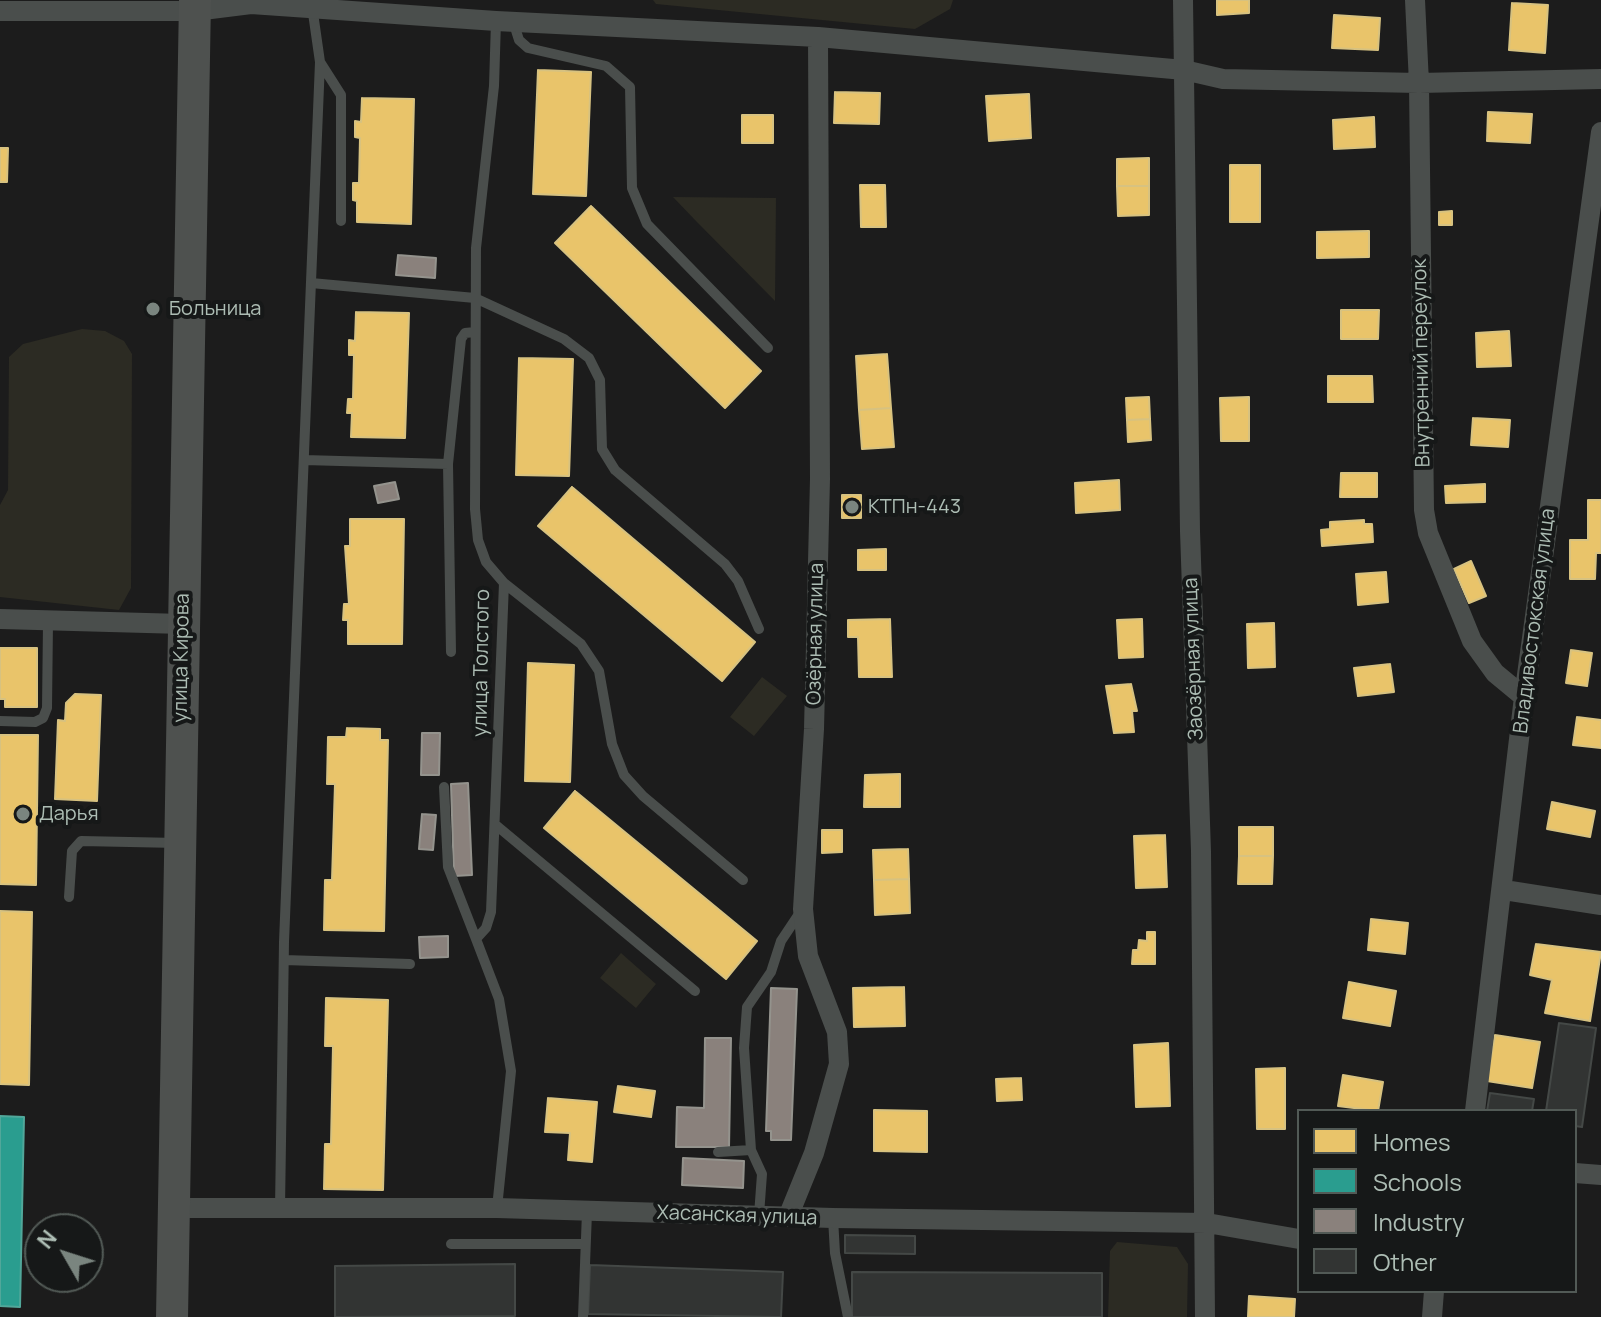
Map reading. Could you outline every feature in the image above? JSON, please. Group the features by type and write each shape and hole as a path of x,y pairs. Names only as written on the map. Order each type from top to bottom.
{"main road":[{"name":"улица Кирова","path":"172,1317 195,5"}],"street":[{"name":"Заозёрная улица","path":"1183,0 1190,531 1201,851 1207,1223 1205,1317"},
{"name":"Внутренний переулок","path":"1415,0 1419,83 1424,510 1428,533 1472,641 1495,673 1524,697"},
{"path":"0,11 312,5 504,21 818,37 1184,70 1223,79 1419,83 1601,79"},
{"name":"Озёрная улица","path":"788,1217 814,1153 839,1064 837,1032 808,956 803,909 814,729 820,479 818,37"},
{"name":"Владивостокская улица","path":"1475,1109 1504,890 1524,697 1601,132"},
{"path":"0,619 48,623 183,624"},
{"path":"1504,890 1601,905"},
{"path":"1577,1173 1601,1175"},
{"name":"Хасанская улица","path":"173,1208 497,1208 833,1218 1207,1223 1297,1239"},
{"path":"1432,1317 1434,1293"}],"lane":[{"path":"280,1209 284,960 320,62 312,5"},
{"path":"504,21 528,48 606,66 630,87 632,188 647,224 768,348"},
{"name":"улица Толстого","path":"476,939 486,928 491,912 497,826 504,583 486,562 478,540 475,298 504,21"},
{"path":"320,62 341,95 341,221"},
{"path":"311,283 475,298 564,339 589,358 600,380 602,449 615,470 725,564 738,581 759,629"},
{"path":"451,652 448,464 461,339 465,333 475,332"},
{"path":"304,460 448,464"},
{"path":"504,583 581,644 599,671 612,744 624,775 643,796 743,880"},
{"path":"0,721 35,722 43,718 47,708 48,623"},
{"path":"444,787 448,867 499,999 511,1071 497,1208"},
{"path":"497,826 695,991"},
{"path":"69,897 72,851 81,841 180,843"},
{"path":"759,1215 762,1174 751,1150 744,1048 747,1007 771,972 781,941 803,909"},
{"path":"284,960 410,964"},
{"path":"718,1152 751,1150"},
{"path":"583,1317 587,1212"},
{"path":"833,1218 835,1253 848,1317"},
{"path":"451,1244 585,1244"}],"shaded area":[{"path":"653,0 953,0 950,9 915,29 656,4"},
{"path":"673,197 776,198 775,301 695,220"},
{"path":"82,329 105,331 124,341 132,354 131,588 119,610 0,597 0,505 8,490 9,357 23,344"},
{"path":"762,677 787,696 754,736 730,717"},
{"path":"621,953 656,984 636,1008 600,978"},
{"path":"1117,1242 1177,1247 1188,1264 1187,1317 1108,1317 1110,1251"}],"building: Homes":[{"path":"1217,0 1249,0 1249,13 1217,15"},
{"path":"1512,3 1548,5 1545,53 1509,50"},
{"path":"1334,15 1380,18 1378,50 1332,48"},
{"path":"538,70 591,72 586,196 533,194"},
{"path":"835,92 880,93 879,124 834,123"},
{"path":"1029,94 1031,138 989,141 986,96"},
{"path":"362,98 414,99 411,224 357,222 353,183 359,183 360,138 355,137 355,121 361,122"},
{"path":"1488,112 1532,114 1530,143 1487,141"},
{"path":"742,115 773,115 773,143 742,143"},
{"path":"1374,117 1375,147 1334,149 1333,120"},
{"path":"0,148 8,148 7,182 0,182"},
{"path":"1149,158 1149,186 1117,186 1117,159"},
{"path":"1230,165 1260,165 1260,222 1230,222"},
{"path":"860,185 885,185 886,227 861,227"},
{"path":"1117,186 1149,186 1149,215 1118,216"},
{"path":"591,206 761,371 725,408 555,243"},
{"path":"1452,211 1452,225 1439,225 1439,212"},
{"path":"1369,231 1369,257 1317,258 1317,232"},
{"path":"1341,310 1379,310 1378,339 1341,339"},
{"path":"356,312 409,313 405,438 351,437 352,413 347,413 348,399 353,399 354,355 349,355 349,340 355,341"},
{"path":"1509,331 1511,366 1477,367 1476,333"},
{"path":"887,354 891,408 859,410 856,356"},
{"path":"519,358 573,359 569,476 516,475"},
{"path":"1328,376 1372,376 1373,402 1328,402"},
{"path":"1149,397 1150,419 1127,420 1126,398"},
{"path":"1249,397 1249,441 1221,441 1220,398"},
{"path":"891,408 894,447 862,449 859,410"},
{"path":"1473,418 1510,420 1508,447 1471,445"},
{"path":"1150,419 1151,440 1128,442 1127,420"},
{"path":"1341,473 1377,473 1377,497 1340,497"},
{"path":"1119,480 1120,510 1076,513 1075,483"},
{"path":"1485,484 1485,502 1446,503 1445,486"},
{"path":"572,487 755,642 722,681 538,526"},
{"name":"КТПн-443","path":"842,495 861,495 861,518 842,518"},
{"path":"1588,500 1601,500 1601,553 1596,553 1595,579 1570,579 1570,540 1588,540"},
{"path":"350,519 404,519 402,644 348,644 348,620 343,620 344,604 349,604 345,546 350,546"},
{"path":"1364,520 1364,524 1372,524 1373,542 1322,546 1321,530 1330,529 1330,522"},
{"path":"886,549 886,570 858,570 858,550"},
{"path":"1471,561 1486,596 1469,603 1454,569"},
{"path":"1386,572 1388,602 1358,605 1356,574"},
{"path":"890,619 892,677 859,677 858,637 848,637 848,620"},
{"path":"1142,619 1143,657 1119,658 1117,620"},
{"path":"1274,623 1275,667 1248,668 1247,624"},
{"path":"0,648 37,648 37,707 5,707 5,699 0,699"},
{"path":"1571,650 1592,653 1587,686 1566,683"},
{"path":"528,663 574,665 570,782 525,781"},
{"path":"1390,664 1394,692 1358,696 1354,668"},
{"path":"1131,684 1137,711 1132,711 1134,732 1114,733 1106,686"},
{"path":"75,694 101,695 97,801 55,799 58,720 65,721 66,703"},
{"path":"1577,717 1601,720 1601,748 1573,745"},
{"path":"347,728 380,729 380,740 388,740 384,931 324,930 325,880 332,880 335,784 327,784 328,737 346,737"},
{"path":"0,735 38,735 36,885 0,884"},
{"path":"900,774 900,807 864,807 865,775"},
{"path":"575,791 757,941 726,979 544,828"},
{"path":"1552,802 1595,811 1590,837 1547,829"},
{"path":"1239,827 1273,827 1273,856 1239,856"},
{"path":"822,830 842,830 842,852 822,853"},
{"path":"1165,835 1167,887 1136,888 1134,836"},
{"path":"908,849 909,879 874,880 873,850"},
{"path":"1239,856 1273,856 1272,884 1238,884"},
{"path":"909,879 910,913 875,915 874,880"},
{"path":"0,911 32,912 29,1085 0,1084"},
{"path":"1371,919 1408,923 1405,954 1368,950"},
{"path":"1147,932 1155,932 1155,964 1132,964 1133,950 1138,950 1139,940 1147,941"},
{"path":"1536,944 1601,952 1590,1021 1545,1013 1552,980 1530,975"},
{"path":"1349,982 1396,991 1390,1026 1343,1018"},
{"path":"904,987 905,1026 854,1027 853,988"},
{"path":"326,998 388,1000 383,1190 324,1189 325,1144 331,1144 333,1046 325,1046"},
{"path":"1495,1035 1540,1042 1532,1088 1487,1081"},
{"path":"1168,1043 1170,1106 1136,1107 1134,1045"},
{"path":"1285,1068 1285,1129 1257,1129 1256,1069"},
{"path":"1343,1075 1383,1082 1378,1109 1338,1106"},
{"path":"1021,1078 1022,1100 997,1101 996,1079"},
{"path":"618,1086 655,1091 651,1117 614,1112"},
{"path":"548,1098 597,1102 592,1162 568,1160 570,1133 545,1132"},
{"path":"874,1110 927,1111 927,1152 874,1151"},
{"path":"1249,1296 1295,1299 1294,1317 1248,1317"}],"building: Schools":[{"path":"0,1116 24,1117 20,1307 0,1306"}],"building: Industry":[{"path":"398,255 436,258 435,278 396,275"},
{"path":"395,482 399,499 378,503 374,486"},
{"path":"422,733 440,733 439,775 421,775"},
{"path":"468,783 472,875 454,876 451,784"},
{"path":"422,814 436,815 433,850 419,849"},
{"path":"448,936 448,957 420,958 419,937"},
{"path":"771,988 797,989 791,1140 771,1140 771,1131 766,1131"},
{"path":"705,1038 731,1038 729,1147 676,1147 677,1107 704,1108"},
{"path":"683,1158 744,1161 743,1188 682,1185"}],"building: Other":[{"path":"1559,1023 1596,1028 1582,1127 1577,1126 1577,1109 1546,1109"},
{"path":"1490,1093 1534,1099 1532,1109 1487,1109"},
{"path":"845,1235 915,1236 915,1254 845,1253"},
{"path":"515,1264 515,1316 335,1317 335,1266"},
{"path":"590,1265 783,1272 781,1317 588,1314"},
{"path":"852,1272 1102,1273 1102,1317 852,1317"}],"place":[{"name":"Больница","path":"153,309"},
{"name":"КТПн-443","path":"852,507"},
{"name":"Дарья","path":"23,814"}]}
